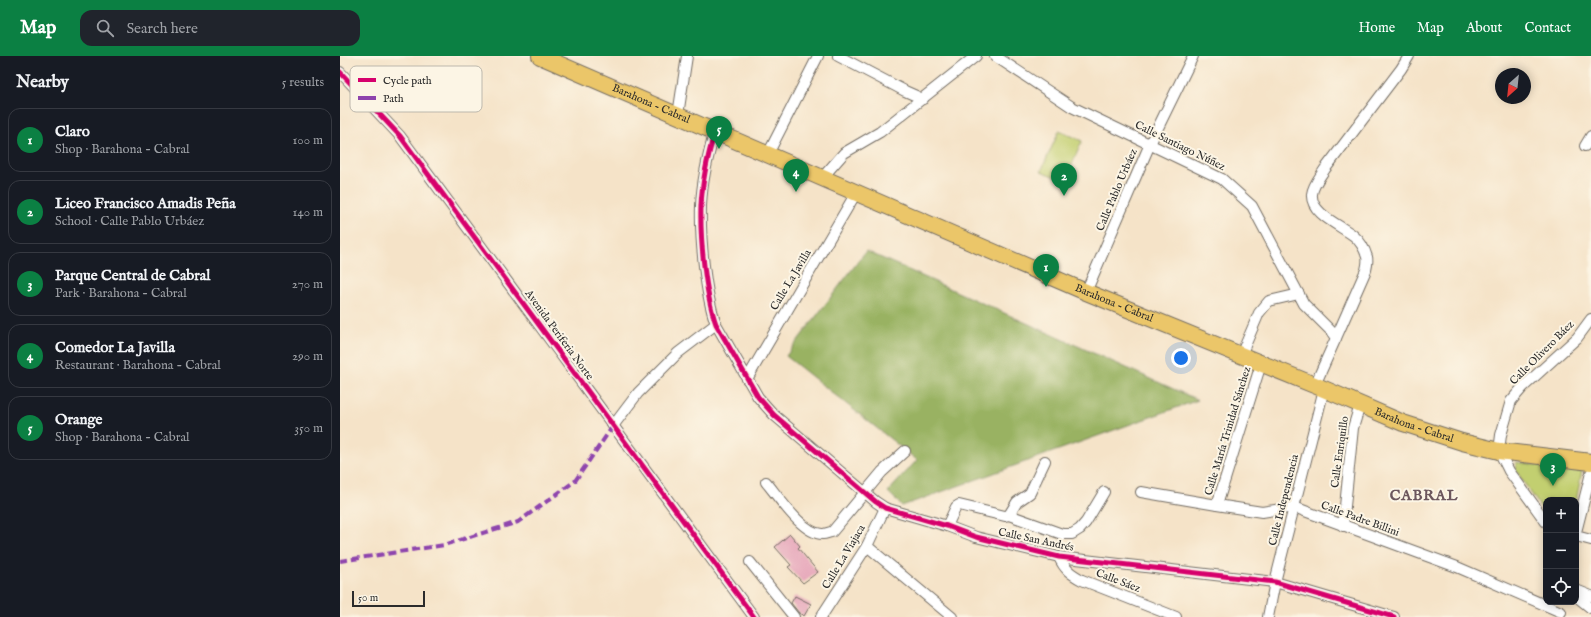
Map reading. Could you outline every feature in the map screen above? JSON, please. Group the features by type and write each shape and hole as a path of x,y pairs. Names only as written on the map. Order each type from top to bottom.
{"main road":[{"name":"Barahona - Cabral","path":"540,56 678,114 856,193 1086,292 1320,387 1404,423 1462,442 1499,451 1591,462"}],"street":[{"path":"678,114 687,56"},
{"path":"768,154 818,56"},
{"path":"838,56 923,99"},
{"path":"822,178 844,153 880,132 976,56"},
{"name":"Calle Santiago Núñez","path":"995,56 1072,107 1222,179 1252,206 1304,304 1336,338"},
{"name":"Calle Pablo Urbáez","path":"1086,292 1150,144 1193,56"},
{"path":"1320,387 1336,338 1366,270 1368,259 1364,249 1355,237 1325,217 1318,210 1313,202 1312,194 1315,185 1325,170 1401,69 1409,56"},
{"name":"Avenida Periferia Norte","path":"340,72 350,83"},
{"name":"Avenida Periferia Norte","path":"378,112 400,136 754,617"},
{"name":"Calle San Andrés","path":"715,131 708,156 701,206 706,273 712,313 716,324 746,380 758,397 774,415 865,493 885,508 947,526 976,537 1058,557 1275,582 1394,617"},
{"path":"1585,146 1591,136"},
{"name":"Calle La Javilla","path":"746,380 856,193"},
{"path":"1240,355 1260,313 1269,301 1299,294"},
{"name":"Calle Olivero Báez","path":"1499,451 1501,435 1511,402 1523,387 1577,338 1591,319"},
{"path":"613,426 638,393 678,353 716,324"},
{"name":"Calle María Trinidad Sánchez","path":"1217,506 1261,364"},
{"name":"Calle Independencia","path":"1268,617 1320,387"},
{"name":"Calle Enriquillo","path":"1343,526 1353,428 1360,405"},
{"path":"766,482 802,525 812,532 822,534 832,532 882,472 905,451"},
{"path":"1499,451 1509,471 1543,518"},
{"path":"1009,515 1017,502 1030,493 1045,461"},
{"path":"1579,520 1591,473"},
{"path":"947,526 956,507 959,505 1005,516 1009,515 1062,534 1072,534 1080,529 1086,522 1104,492"},
{"path":"1141,492 1217,506 1262,512 1294,507"},
{"name":"Calle Padre Billini","path":"1294,507 1457,567 1561,610"},
{"name":"Calle La Viajaca","path":"821,617 867,546 885,508"},
{"path":"1579,537 1591,540"},
{"path":"867,546 952,617"},
{"name":"Calle Sáez","path":"1058,557 1068,572 1082,580 1176,617"},
{"path":"750,562 794,617"},
{"path":"1579,591 1591,596"},
{"path":"1579,598 1591,608"}],"green space":[{"path":"1059,131 1082,141 1065,181 1041,171"},
{"path":"866,251 1198,400 902,506 888,492 917,460 786,356"},
{"path":"1516,462 1582,471 1577,497 1543,497 1543,511 1516,471"}],"building":[{"path":"790,534 800,546 798,548 818,572 803,583 788,567 791,565 775,547"},
{"path":"795,596 811,604 804,616 799,613 791,603"}],"marked path":[{"path":"340,561 444,545 518,522 575,481 613,426"}],"cycle path":[{"path":"340,72 350,83"},
{"path":"378,112 400,136 754,617"},
{"path":"715,131 704,178 701,219 702,250 706,282 716,324 758,397 774,415 876,502 885,508 947,526 976,537 1059,557 1275,582 1394,617"}],"place":[{"name":"Orange","path":"719,149"},
{"name":"Comedor La Javilla","path":"796,192"},
{"name":"Liceo Francisco Amadis Peña","path":"1064,196"},
{"name":"Claro","path":"1046,287"},
{"name":"Parque Central de Cabral","path":"1553,486"}],"district":[{"name":"CABRAL","path":"1424,495"}]}
